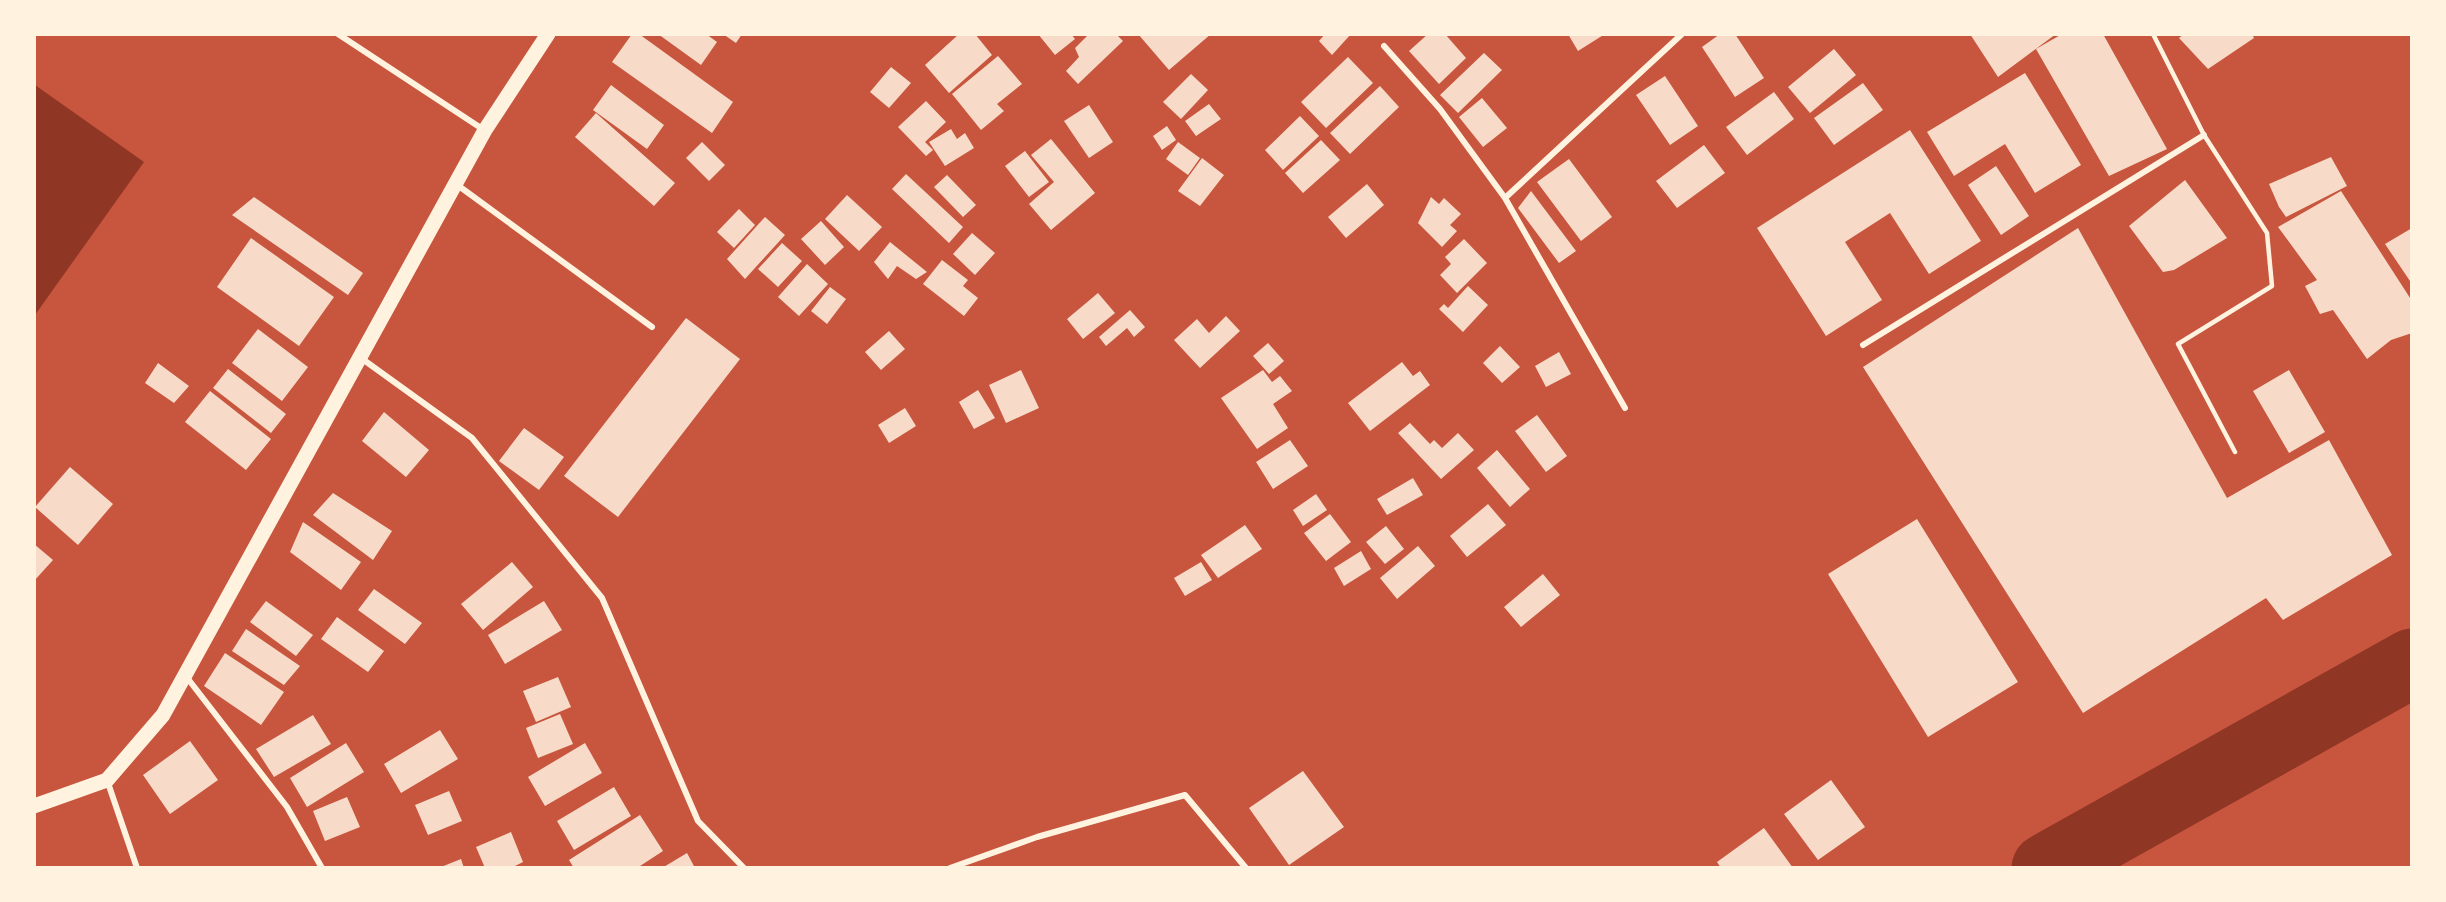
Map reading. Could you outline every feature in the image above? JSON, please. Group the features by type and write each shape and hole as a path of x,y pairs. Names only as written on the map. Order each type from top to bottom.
{"main road":[{"path":"34,806 107,780 163,715 484,130 548,34"}],"street":[{"path":"338,34 484,130"},
{"path":"1505,198 1682,34"},
{"path":"1384,46 1440,109 1505,198 1625,408"},
{"path":"1863,345 2204,135"},
{"path":"456,184 652,327"},
{"path":"360,357 472,438 603,598 698,821 744,867"},
{"path":"184,675 287,807 322,867"},
{"path":"107,780 137,867"},
{"path":"950,867 1037,837 1185,795 1246,867"}],"lane":[{"path":"2152,34 2204,135 2267,233 2272,286 2178,344 2235,452"}],"shaded area":[{"path":"35,85 144,162 35,315"}],"building":[{"path":"632,34 639,34 733,102 712,133 612,62"},
{"path":"658,34 706,34 717,42 701,65"},
{"path":"723,34 742,34 736,43"},
{"path":"959,34 975,34 992,55 949,93 925,65"},
{"path":"1038,34 1071,34 1075,39 1055,55"},
{"path":"1089,34 1116,34 1123,41 1078,84 1066,71 1079,57 1075,48"},
{"path":"1138,34 1211,34 1169,70"},
{"path":"1325,34 1351,34 1332,55 1319,41"},
{"path":"1428,34 1445,34 1466,58 1439,84 1409,51"},
{"path":"1568,34 1605,34 1578,51"},
{"path":"1720,34 1735,34 1764,78 1735,97 1702,47"},
{"path":"1970,34 2056,34 1998,77"},
{"path":"2062,34 2103,34 2167,149 2109,176 2036,49"},
{"path":"2184,34 2252,34 2254,38 2208,69 2179,38"},
{"path":"1834,49 1856,75 1810,113 1788,87"},
{"path":"1484,53 1502,70 1458,113 1440,95"},
{"path":"998,56 1022,84 997,104 1004,111 981,130 952,94"},
{"path":"1348,57 1373,83 1326,128 1301,102"},
{"path":"891,67 911,83 889,108 870,92"},
{"path":"2025,73 2081,165 2035,193 2005,144 1954,176 1927,132"},
{"path":"1191,74 1208,90 1181,119 1163,102"},
{"path":"1665,76 1698,126 1670,145 1636,95"},
{"path":"1863,83 1883,110 1834,145 1814,118"},
{"path":"611,85 664,125 647,149 593,110"},
{"path":"1380,86 1399,107 1350,154 1330,133"},
{"path":"1774,92 1794,119 1747,155 1726,127"},
{"path":"1482,98 1507,128 1483,147 1459,117"},
{"path":"926,101 946,122 925,142 933,150 926,156 898,127"},
{"path":"1209,104 1221,119 1196,136 1185,121"},
{"path":"1089,105 1113,142 1089,158 1064,121"},
{"path":"596,113 675,183 654,206 575,137"},
{"path":"1300,116 1319,136 1283,170 1265,150"},
{"path":"1167,126 1176,140 1162,150 1153,136"},
{"path":"951,129 957,139 965,133 974,148 945,166 929,142"},
{"path":"1910,130 1981,241 1929,274 1890,213 1845,242 1882,300 1826,336 1757,228"},
{"path":"1051,139 1095,193 1051,230 1029,204 1054,182 1031,155"},
{"path":"1321,140 1340,160 1303,193 1285,173"},
{"path":"702,142 725,165 709,181 686,158"},
{"path":"1178,142 1200,158 1188,175 1166,159"},
{"path":"1704,145 1725,173 1677,208 1656,181"},
{"path":"1025,151 1049,182 1029,197 1005,166"},
{"path":"2331,157 2347,186 2286,217 2269,184"},
{"path":"1202,158 1224,175 1200,206 1178,191"},
{"path":"1569,159 1612,217 1581,241 1537,182"},
{"path":"1996,166 2029,216 2001,235 1968,185"},
{"path":"906,174 963,227 949,243 892,189"},
{"path":"947,175 976,205 963,217 934,187"},
{"path":"2185,180 2227,238 2174,270 2163,272 2129,226"},
{"path":"1367,184 1384,205 1346,238 1328,217"},
{"path":"1531,191 1576,251 1559,263 1518,208"},
{"path":"2341,191 2412,301 2412,333 2391,340 2367,359 2333,310 2320,314 2305,286 2317,280 2278,227"},
{"path":"847,195 882,227 859,251 825,219"},
{"path":"254,197 363,273 348,295 232,215"},
{"path":"1431,197 1439,204 1444,198 1461,214 1450,225 1457,231 1442,247 1418,223"},
{"path":"739,209 755,225 734,248 717,232"},
{"path":"765,217 785,235 745,279 727,259"},
{"path":"821,221 844,247 825,265 801,239"},
{"path":"2078,228 2227,498 2329,440 2392,555 2283,620 2266,598 2083,713 1863,367"},
{"path":"2412,228 2412,284 2385,244"},
{"path":"972,233 995,253 975,275 953,254"},
{"path":"251,238 334,297 299,346 217,287"},
{"path":"1464,239 1487,263 1457,293 1440,275 1451,264 1445,257"},
{"path":"890,242 927,272 916,279 897,266 888,279 874,262"},
{"path":"782,243 802,261 778,287 758,269"},
{"path":"942,260 968,280 963,286 978,298 964,316 923,284"},
{"path":"807,264 828,284 799,316 778,297"},
{"path":"1468,286 1488,305 1463,332 1439,309 1444,304 1448,308"},
{"path":"830,287 846,299 827,324 811,311"},
{"path":"1098,293 1115,313 1083,339 1067,319"},
{"path":"1130,310 1145,327 1134,337 1127,328 1106,346 1099,337"},
{"path":"1226,316 1240,331 1200,368 1174,340 1197,319 1209,333"},
{"path":"686,318 740,359 618,517 564,476"},
{"path":"258,329 308,367 282,401 232,363"},
{"path":"889,331 905,349 881,370 865,352"},
{"path":"1268,343 1284,361 1269,374 1253,356"},
{"path":"1500,346 1520,367 1502,383 1483,363"},
{"path":"1559,352 1571,374 1546,387 1535,366"},
{"path":"1402,362 1413,376 1420,371 1430,385 1370,431 1348,403"},
{"path":"158,363 189,386 174,403 145,383"},
{"path":"228,369 286,414 271,433 213,388"},
{"path":"1021,370 1039,408 1006,423 989,385"},
{"path":"1263,370 1272,382 1280,376 1292,391 1273,404 1288,428 1257,449 1221,398"},
{"path":"2289,370 2325,432 2289,453 2253,391"},
{"path":"978,390 995,418 974,429 959,402"},
{"path":"210,391 271,439 246,470 185,422"},
{"path":"905,408 916,426 889,443 878,425"},
{"path":"384,412 429,450 406,477 362,441"},
{"path":"1537,415 1567,456 1546,472 1515,431"},
{"path":"1410,423 1430,444 1434,440 1442,448 1458,433 1474,450 1441,479 1398,433"},
{"path":"524,428 564,457 539,490 499,461"},
{"path":"1290,440 1308,466 1273,489 1256,462"},
{"path":"1497,450 1530,489 1510,507 1477,468"},
{"path":"70,467 113,504 78,545 35,507"},
{"path":"1413,478 1423,495 1387,515 1377,499"},
{"path":"333,493 392,531 373,560 313,515"},
{"path":"1316,494 1327,510 1303,526 1293,510"},
{"path":"1488,504 1506,525 1467,557 1450,536"},
{"path":"1330,514 1351,542 1326,561 1304,533"},
{"path":"1917,519 2018,682 1928,737 1828,574"},
{"path":"303,522 361,562 341,590 290,552"},
{"path":"1245,525 1262,549 1218,578 1201,555"},
{"path":"1386,526 1404,549 1385,564 1366,542"},
{"path":"34,544 53,560 34,581"},
{"path":"1418,546 1435,566 1397,599 1380,578"},
{"path":"1361,551 1371,569 1344,586 1334,568"},
{"path":"512,562 533,587 483,630 461,604"},
{"path":"1201,562 1212,580 1185,596 1174,578"},
{"path":"1543,574 1560,595 1521,627 1504,607"},
{"path":"374,589 422,623 405,644 358,610"},
{"path":"266,601 313,635 296,656 250,622"},
{"path":"544,601 562,630 505,664 488,635"},
{"path":"337,617 384,651 368,672 321,639"},
{"path":"246,629 300,666 284,685 232,651"},
{"path":"225,653 284,692 261,725 204,686"},
{"path":"558,677 571,707 536,722 523,691"},
{"path":"560,714 573,744 538,758 526,728"},
{"path":"313,715 331,744 274,777 256,749"},
{"path":"440,730 458,759 401,793 384,764"},
{"path":"190,741 218,780 170,814 143,775"},
{"path":"346,743 364,772 307,807 290,778"},
{"path":"585,743 602,773 545,806 528,777"},
{"path":"1303,771 1344,827 1289,865 1249,808"},
{"path":"1831,780 1865,827 1818,860 1784,814"},
{"path":"614,787 631,816 574,850 557,821"},
{"path":"449,791 462,821 428,835 415,805"},
{"path":"347,797 360,827 325,841 313,811"},
{"path":"640,815 663,851 637,868 574,868 569,860"},
{"path":"1764,828 1793,868 1721,868 1717,862"},
{"path":"511,832 523,862 511,868 485,868 476,847"},
{"path":"687,853 695,868 662,868"},
{"path":"461,859 464,868 441,868 441,867"}],"waterway":[{"path":"2046,868 2412,663"}]}
